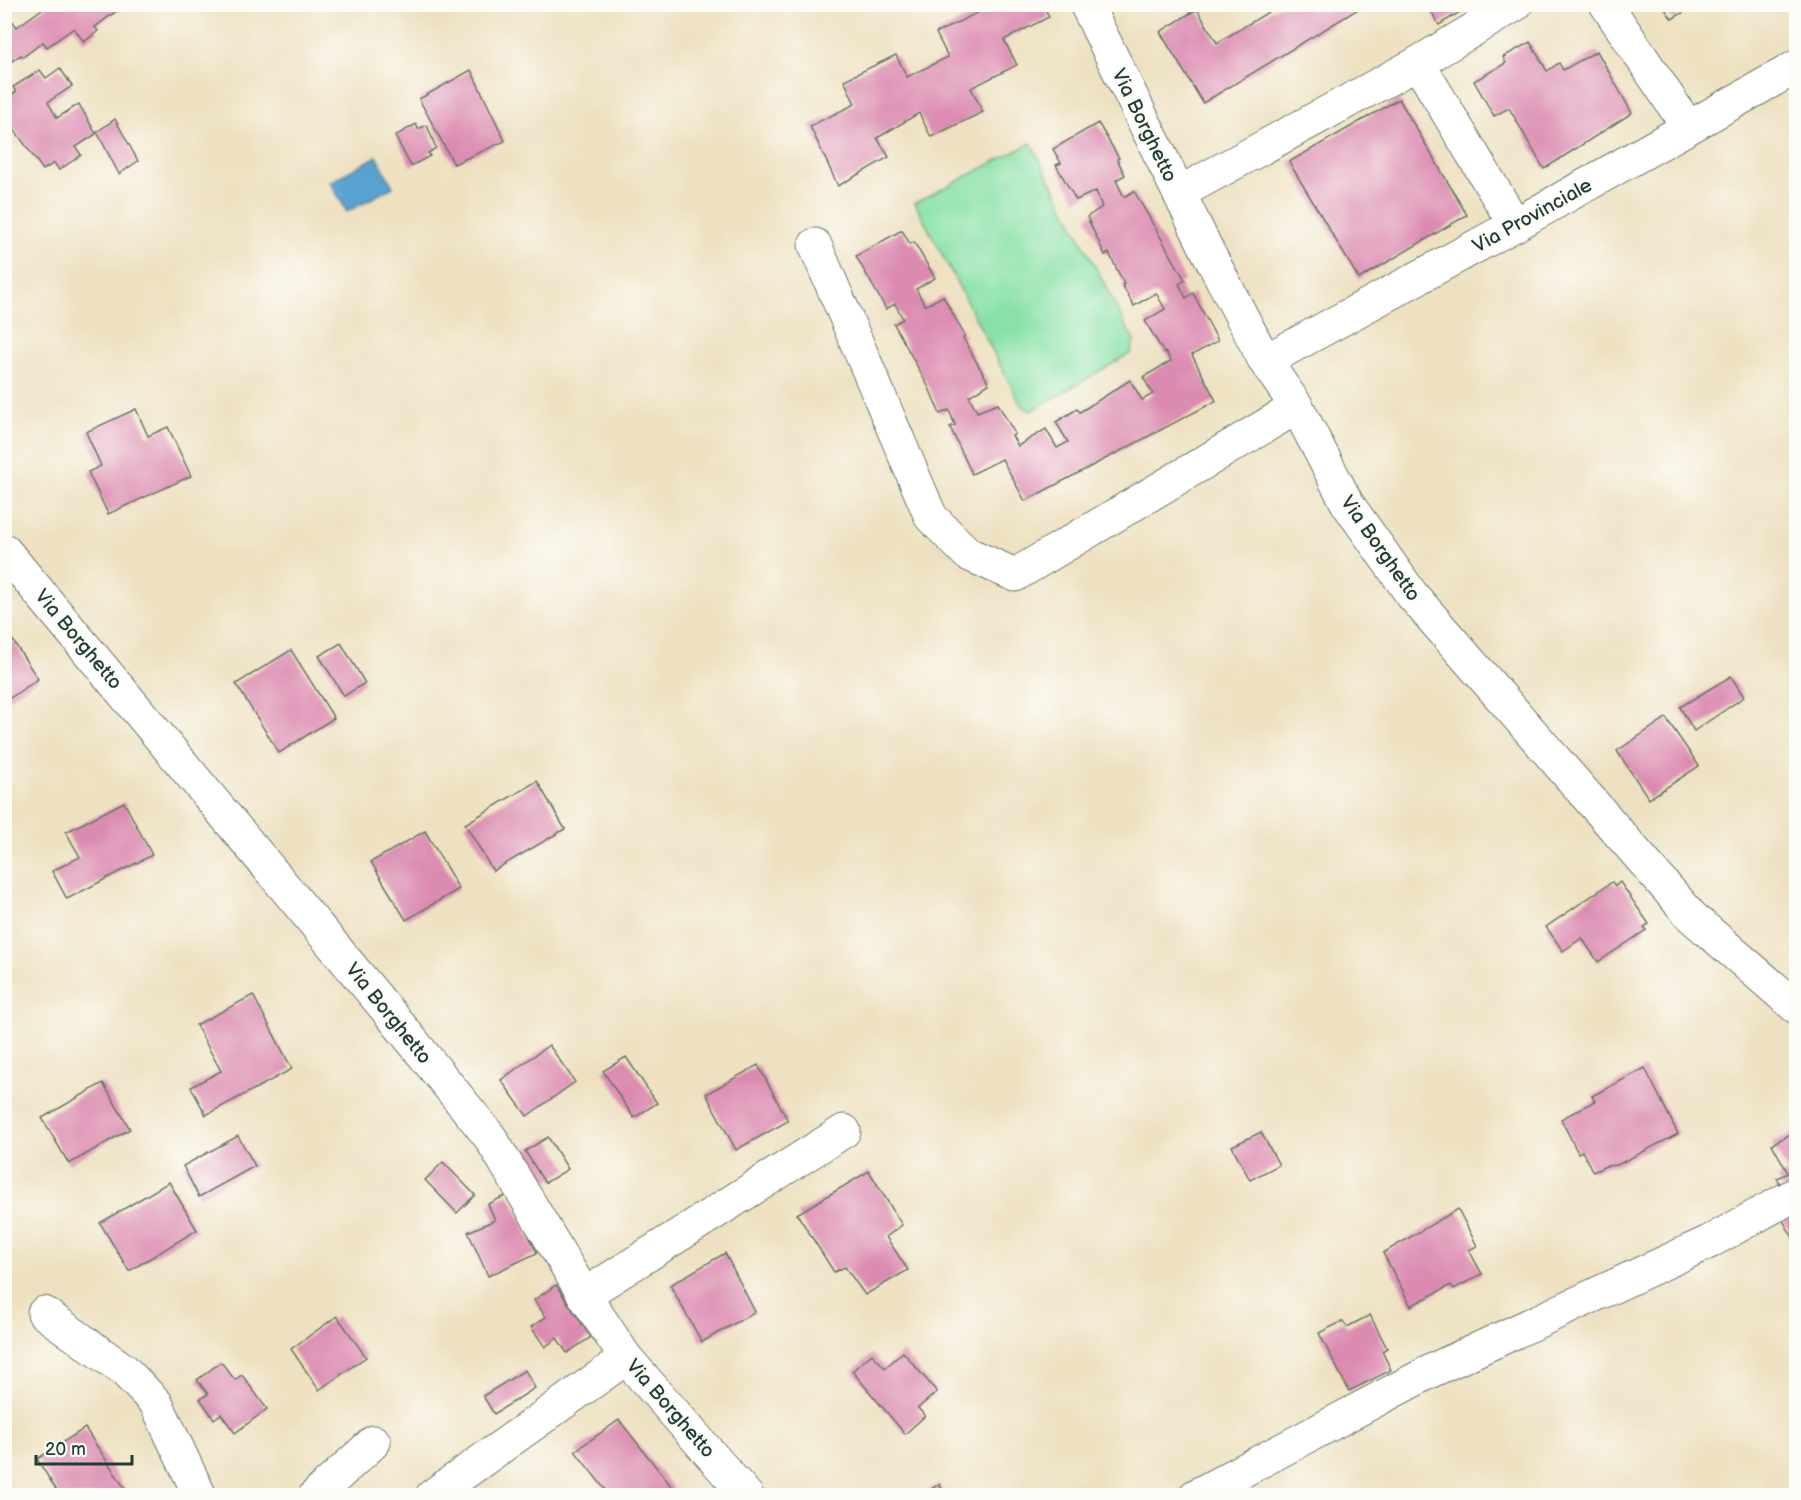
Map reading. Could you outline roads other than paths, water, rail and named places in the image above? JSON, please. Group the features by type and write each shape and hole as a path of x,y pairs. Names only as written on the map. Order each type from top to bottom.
{"street":[{"name":"Via Borghetto","path":"1086,4 1265,361 1297,407 1347,503 1412,595 1692,917 1797,1007"},
{"path":"1179,193 1418,63 1516,4"},
{"path":"1606,4 1688,127"},
{"path":"1418,63 1515,225"},
{"name":"Via Provinciale","path":"1265,361 1515,225 1797,67"},
{"path":"815,245 932,517 968,554 1015,575 1297,407"},
{"name":"Via Borghetto","path":"4,549 490,1137 584,1295 626,1358 747,1496"},
{"path":"584,1295 844,1131"},
{"path":"1195,1496 1433,1370 1709,1242 1797,1194"},
{"path":"44,1313 123,1370 156,1403 200,1496"},
{"path":"432,1496 626,1358"},
{"path":"315,1496 374,1442"}],"water":[{"path":"377,156 393,187 347,212 330,182"}]}
